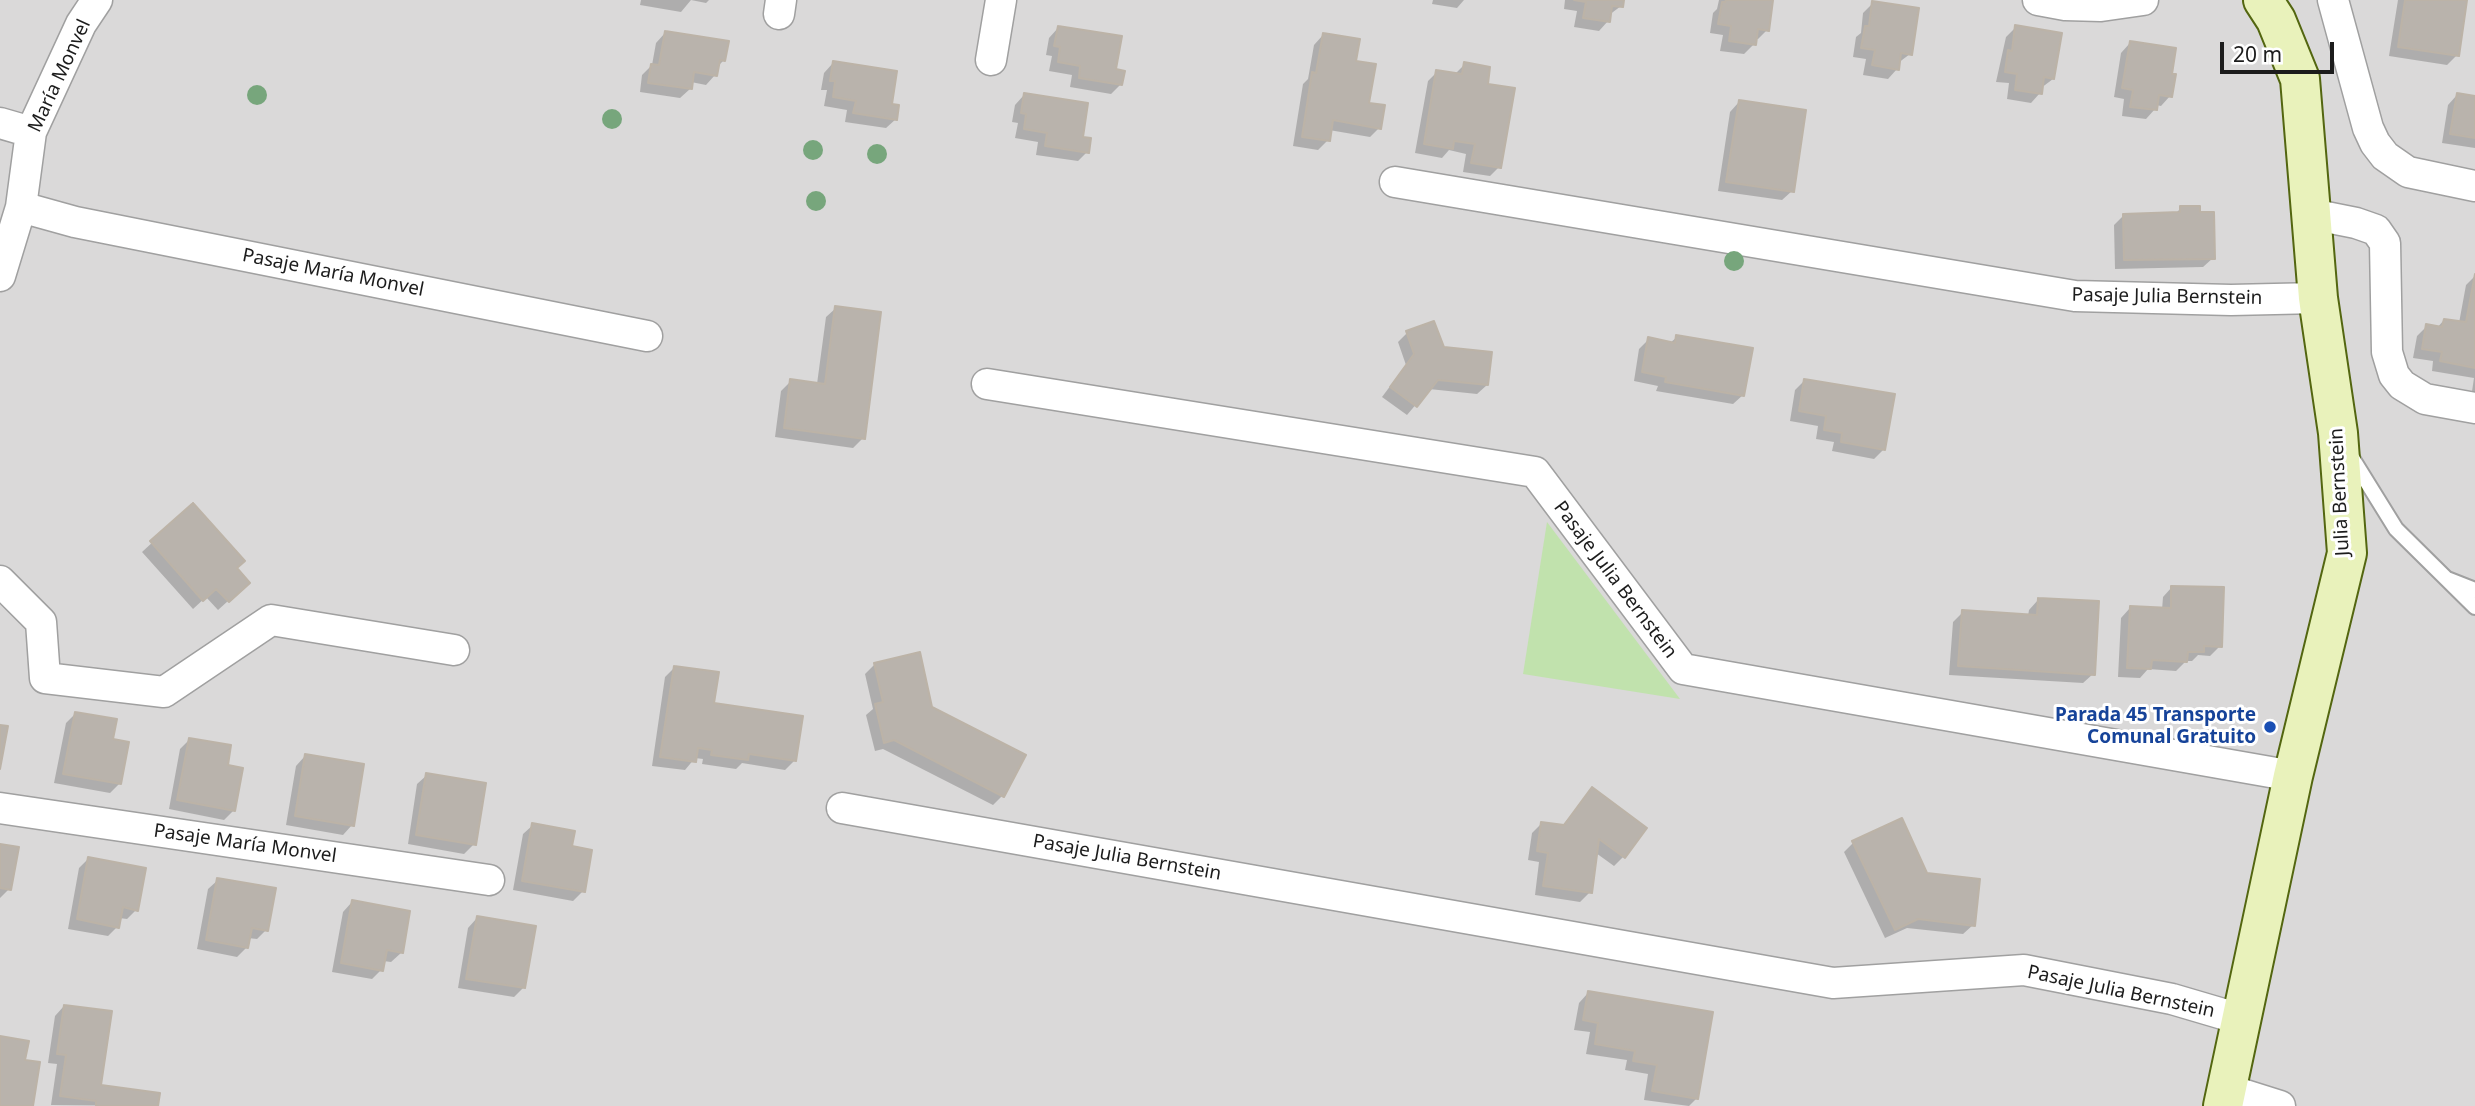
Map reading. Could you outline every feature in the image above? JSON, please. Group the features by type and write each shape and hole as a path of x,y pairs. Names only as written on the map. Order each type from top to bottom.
{"street":[{"name":"María Monvel","path":"0,276 21,207 31,132 82,24 97,0"},
{"path":"991,60 1001,0"},
{"path":"2038,0 2064,5 2101,6 2143,0"},
{"name":"Julia Bernstein","path":"2225,1097 2292,776 2347,553 2338,433 2318,298 2300,79 2276,20 2263,0"},
{"path":"2333,0 2368,128 2375,143 2385,156 2408,172 2475,186"},
{"path":"0,123 31,132"},
{"name":"Pasaje Julia Bernstein","path":"1395,182 2075,296 2231,300 2318,298"},
{"name":"Pasaje María Monvel","path":"21,207 75,222 647,336"},
{"path":"2311,214 2376,230 2385,243 2387,352 2389,364 2402,386 2425,399 2475,408"},
{"name":"Pasaje Julia Bernstein","path":"987,384 1535,472 1682,670 2292,776"},
{"path":"0,581 41,622 45,678 164,692 271,620 454,650"},
{"name":"Pasaje María Monvel","path":"0,808 489,880"},
{"name":"Pasaje Julia Bernstein","path":"842,808 1833,983 2024,970 2172,999 2240,1019"},
{"path":"2225,1097 2280,1106"}],"lane":[{"path":"2338,433 2396,529 2475,607"},
{"path":"2443,577 2475,590"}],"shaded area":[{"path":"0,0 2475,0 2475,1106 0,1106"}],"green space":[{"path":"1547,522 1680,699 1523,674"}],"building":[{"path":"1574,0 1624,0 1623,7 1612,6 1610,22 1583,18 1586,2"},
{"path":"1773,0 1769,31 1758,29 1756,45 1729,41 1731,26 1718,24 1722,2"},
{"path":"2405,0 2467,0 2459,56 2398,47"},
{"path":"1872,1 1919,8 1912,55 1901,53 1899,70 1872,65 1875,50 1861,48 1865,26 1869,26"},
{"path":"2015,25 2062,33 2054,79 2044,77 2042,94 2015,90 2017,74 2005,72 2008,50 2012,51"},
{"path":"1058,26 1122,36 1116,69 1125,71 1122,85 1079,78 1080,66 1058,62 1060,47 1054,46"},
{"path":"665,31 729,41 725,61 720,60 717,76 694,72 692,89 648,83 651,64 659,65"},
{"path":"1323,33 1360,39 1356,61 1376,64 1369,103 1385,105 1381,129 1333,120 1330,141 1302,137 1312,72 1316,73"},
{"path":"2130,41 2176,48 2172,74 2176,74 2172,97 2159,95 2157,110 2130,107 2133,90 2122,88"},
{"path":"833,61 897,71 892,104 899,105 897,120 853,113 856,101 833,97 835,81 830,81"},
{"path":"1464,62 1490,67 1488,84 1515,88 1501,168 1471,163 1475,144 1454,141 1453,149 1424,144 1436,70 1462,74"},
{"path":"1024,93 1088,103 1083,137 1091,138 1089,153 1045,146 1047,133 1024,129 1026,114 1021,113"},
{"path":"2457,93 2475,96 2475,138 2450,134"},
{"path":"1739,100 1806,110 1794,192 1726,182"},
{"path":"2180,206 2200,206 2200,212 2214,212 2215,259 2124,260 2123,214 2180,212"},
{"path":"2475,274 2475,368 2440,361 2442,352 2422,349 2426,324 2442,327 2444,319 2466,322"},
{"path":"835,306 881,312 865,439 784,428 790,379 825,384"},
{"path":"1434,321 1444,347 1492,352 1488,385 1438,380 1417,407 1390,387 1414,354 1406,331"},
{"path":"1676,335 1753,348 1744,396 1665,382 1666,377 1642,372 1648,337 1675,343"},
{"path":"1804,379 1895,394 1885,450 1841,442 1842,433 1824,430 1826,416 1799,411"},
{"path":"193,503 245,561 237,568 250,583 229,602 216,589 203,601 150,541"},
{"path":"2171,586 2224,587 2222,647 2204,646 2204,652 2188,652 2187,662 2152,660 2151,669 2127,668 2130,606 2171,608"},
{"path":"2038,598 2099,601 2095,675 1958,666 1962,610 2037,615"},
{"path":"920,652 932,707 1026,755 1004,797 894,740 884,743 875,704 883,702 874,663"},
{"path":"674,666 719,672 714,703 803,716 796,761 749,754 748,760 711,755 712,750 698,748 696,762 660,757"},
{"path":"75,712 117,719 113,739 129,742 121,784 63,774"},
{"path":"0,725 8,726 0,769"},
{"path":"189,738 231,745 228,765 243,768 235,811 177,800"},
{"path":"305,754 364,764 354,826 295,816"},
{"path":"426,773 486,783 476,845 416,835"},
{"path":"1592,787 1647,828 1625,858 1599,839 1592,893 1543,886 1548,853 1537,851 1541,822 1564,825"},
{"path":"1902,818 1927,873 1980,879 1975,926 1918,919 1895,930 1852,841"},
{"path":"532,823 575,831 572,846 592,850 585,892 522,881"},
{"path":"0,844 19,847 11,890 0,888"},
{"path":"88,857 146,868 138,911 123,907 119,928 77,919"},
{"path":"217,878 276,888 268,931 252,928 248,948 206,940"},
{"path":"352,900 410,911 403,953 387,950 383,971 341,963"},
{"path":"477,916 536,926 525,988 466,979"},
{"path":"1588,991 1713,1012 1698,1099 1652,1091 1657,1065 1633,1061 1635,1051 1595,1044 1598,1023 1583,1020"},
{"path":"64,1005 112,1011 101,1085 160,1093 158,1106 96,1106 96,1101 60,1096 66,1055 57,1054"},
{"path":"0,1036 29,1041 25,1060 40,1062 33,1106 0,1106"}],"place":[{"name":"Parada 45 Transporte Comunal Gratuito","path":"2270,727"}]}
